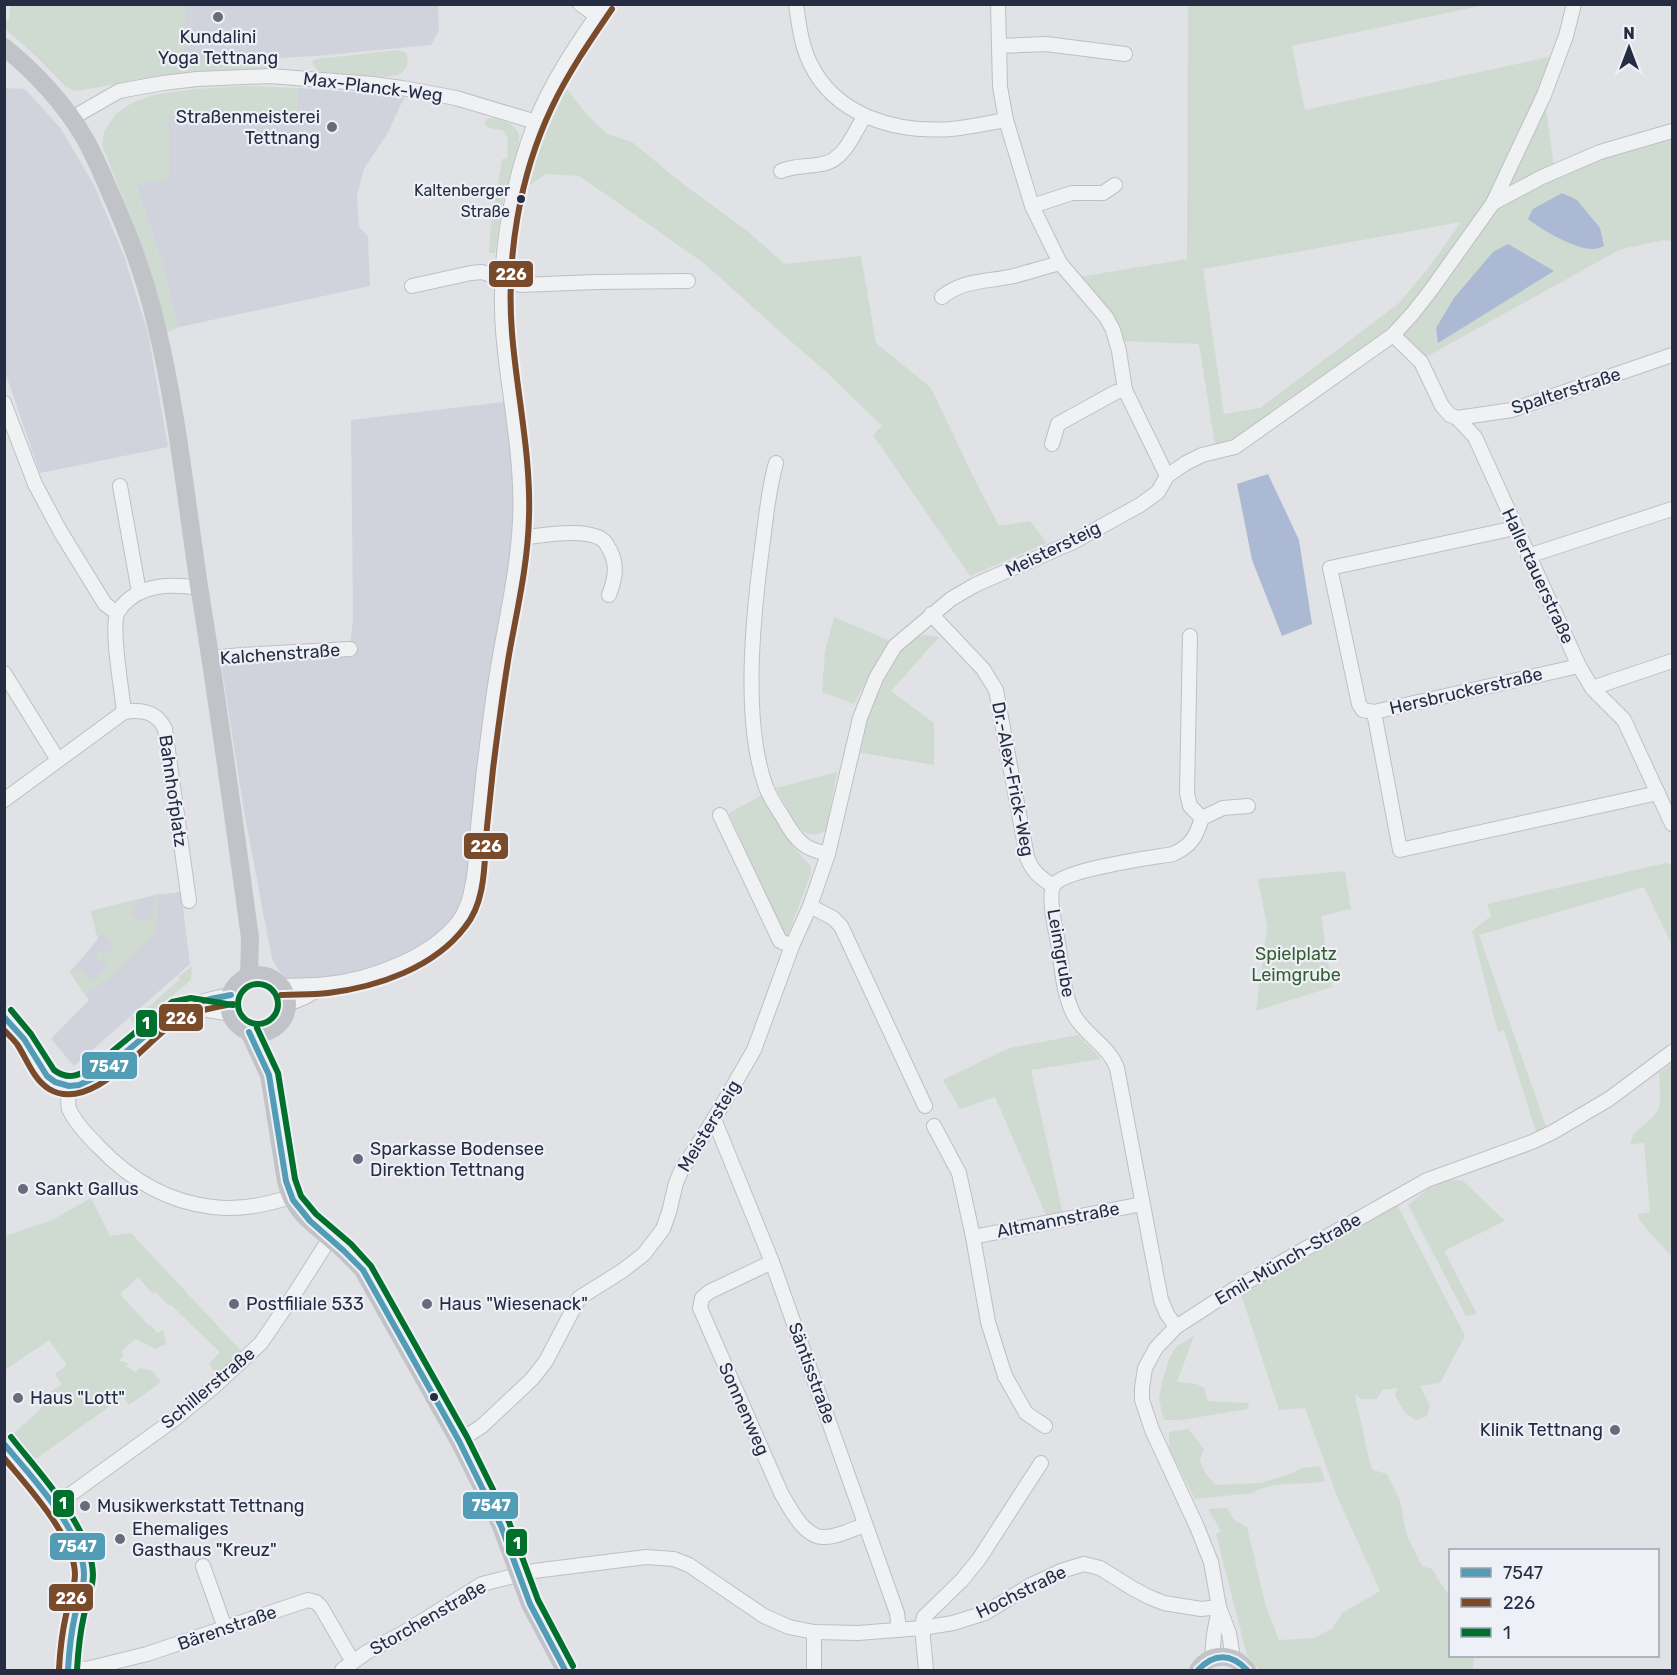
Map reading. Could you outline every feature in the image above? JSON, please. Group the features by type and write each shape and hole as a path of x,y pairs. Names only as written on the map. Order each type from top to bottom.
{"main road":[{"path":"4,47 24,63 72,118 85,139 96,159 130,239 153,313 168,378 218,700 250,938 266,980 286,996 288,1004 284,1018 275,1028 261,1033 249,1032 238,1025 231,1014 231,995 238,984 266,980"},
{"path":"269,1075 275,1028"},
{"path":"249,1032 269,1075 290,1197 301,1213 349,1254 363,1270 459,1440 501,1526 530,1604 565,1671"},
{"path":"4,1443 53,1507 75,1542 84,1566 68,1669"},
{"path":"1198,1671 1205,1662 1212,1658 1224,1657 1233,1658 1247,1671"}],"street":[{"path":"266,980 326,985 385,970 408,960 444,937 462,918 471,890 491,712 513,588 519,538 520,479 502,310 504,251 513,195 536,122 553,86 601,10 580,4"},
{"path":"796,4 799,31 810,63 819,78 830,92 864,117 887,124 940,129 1006,120"},
{"path":"998,4 1000,87 1006,120 1032,206 1060,263 1106,317 1113,330 1125,390 1167,476"},
{"name":"Meistersteig","path":"459,1440 482,1426 532,1379 546,1361 579,1298 644,1254 663,1229 681,1171 754,1050 828,854 860,718 876,678 895,646 951,599 975,585 1073,542 1140,505 1158,492 1167,476 1186,463 1202,455 1235,447 1393,335 1413,313 1493,203 1544,95 1566,36 1574,4"},
{"path":"999,46 1046,44 1125,54"},
{"name":"Max-Planck-Weg","path":"72,118 118,91 197,79 270,76 373,84 438,94 536,122"},
{"path":"781,171 792,166 830,162 844,150 864,117"},
{"path":"1493,203 1542,177 1600,152 1672,131"},
{"path":"1032,206 1071,193 1103,193 1115,185"},
{"path":"942,297 952,289 965,284 1013,276 1060,263"},
{"path":"412,286 482,272 520,285 688,281"},
{"name":"Hallertauerstraße","path":"1393,335 1420,363 1442,406 1450,415 1457,418 1475,438 1579,666 1592,688 1624,720 1671,819"},
{"name":"Spalterstraße","path":"1457,418 1512,410 1672,355"},
{"path":"1052,444 1058,424 1116,392 1125,390"},
{"path":"4,403 35,484 60,531 105,604 117,613"},
{"path":"776,463 771,482 759,567 755,615 752,678 755,740 766,788 793,834 803,844 828,854"},
{"path":"120,486 139,592"},
{"path":"1528,556 1672,510"},
{"name":"Hersbruckerstraße","path":"1515,528 1330,568 1359,704 1363,710 1374,712 1579,666"},
{"path":"519,538 569,533 592,535 605,541 613,556 616,576 609,595"},
{"path":"4,800 124,712 115,639 117,613 129,598 156,587 200,588"},
{"name":"Dr.-Alex-Frick-Weg","path":"931,614 983,669 996,690 1027,858 1031,868 1053,886"},
{"path":"1190,636 1187,793 1190,806 1202,818 1223,808 1248,806"},
{"name":"Kalchenstraße","path":"211,658 350,649"},
{"path":"1592,688 1672,661"},
{"path":"4,673 58,760"},
{"name":"Bahnhofplatz","path":"124,712 145,711 161,721 165,729 189,901"},
{"path":"1374,712 1400,850 1658,793"},
{"path":"720,815 780,941 792,946"},
{"name":"Leimgrube","path":"1176,1327 1161,1300 1117,1068 1110,1054 1074,1015 1067,996 1052,894 1053,886 1078,872 1173,854 1186,848 1197,834 1202,818"},
{"path":"810,906 834,918 841,926 925,1106"},
{"path":"288,1004 305,998 326,985"},
{"path":"4,1016 24,1039 47,1076 69,1086 90,1081 176,1010 190,1007 207,999 231,995"},
{"path":"190,1007 231,1014"},
{"name":"Emil-Münch-Straße","path":"1233,1658 1211,1562 1152,1430 1142,1400 1146,1363 1156,1348 1176,1327 1236,1288 1427,1180 1522,1146 1553,1132 1609,1099 1672,1052"},
{"path":"69,1086 68,1107 88,1137 124,1170 153,1189 196,1204 214,1207 233,1208 270,1203 290,1197"},
{"name":"Säntisstraße","path":"714,1119 772,1262 897,1613 899,1630"},
{"name":"Altmannstraße","path":"934,1126 959,1173 988,1322 1005,1376 1026,1413 1045,1426"},
{"name":"Altmannstraße","path":"973,1237 1142,1204"},
{"name":"Schillerstraße","path":"53,1507 176,1418 261,1343 330,1238"},
{"name":"Sonnenweg","path":"772,1262 709,1292 702,1298 700,1308 781,1493 795,1516 807,1530 822,1537 865,1525"},
{"name":"Hochstraße","path":"922,1628 924,1617 962,1580 979,1559 1041,1463"},
{"name":"Hochstraße","path":"518,1574 646,1557 674,1559 689,1565 764,1616 789,1627 814,1632 858,1634 953,1623 985,1613 1061,1570 1084,1564 1100,1568 1132,1588 1164,1602 1201,1609 1220,1607"},
{"path":"203,1566 225,1628"},
{"name":"Storchenstraße","path":"342,1671 367,1652 403,1633 482,1584 518,1574"},
{"name":"Bärenstraße","path":"68,1669 86,1669 147,1654 308,1600 316,1602 321,1607 353,1662"},
{"name":"Emil-Münch-Straße","path":"1212,1658 1220,1607"},
{"path":"922,1628 926,1671"},
{"path":"814,1632 814,1671"}],"shaded area":[{"path":"185,5 438,5 439,30 431,45 316,56 185,63"},
{"path":"4,88 25,89 61,129 95,187 124,256 148,333 168,447 40,473 5,372"},
{"path":"298,88 405,96 387,134 364,169 357,195 359,226 368,237 370,286 179,327 158,251 135,183 169,179 169,116 298,116"},
{"path":"512,401 520,479 471,890 444,937 358,978 288,985 272,959 244,811 220,657 350,649 353,617 351,420"},
{"path":"181,892 190,964 74,1066 51,1039 89,1000 70,972 98,939 91,911 155,895"}],"green space":[{"path":"11,5 185,5 185,63 270,58 270,64 268,69 183,73 75,91 65,86 5,29 5,20 9,21"},
{"path":"1188,5 1484,5 1292,46 1305,110 1554,56 1524,131 1493,188 1442,268 1393,324 1366,347 1231,441 1215,445 1199,344 1121,341 1079,277 1187,259","holes":["1461,222 1430,266 1399,303 1260,408 1224,414 1203,269"]},
{"path":"398,50 406,53 407,63 405,70 391,76 318,71 312,62 316,59"},
{"path":"562,83 588,116 607,134 632,142 683,184 746,230 785,264 861,256 876,343 931,388 999,526 1030,521 1047,543 970,576 873,435 882,426 824,370 705,264 579,176 546,174 531,184 523,184 550,108"},
{"path":"246,86 298,88 298,116 169,116 169,179 135,184 158,251 179,327 166,333 131,218 102,145 104,131 117,113 132,103 153,95 195,89"},
{"path":"1545,104 1554,165 1514,186 1506,181"},
{"path":"488,118 506,122 514,127 519,135 516,157 502,208 495,253 489,253 491,229 502,159 507,159 508,139 504,131 486,127 485,122"},
{"path":"1672,136 1672,241 1664,240 1621,249 1426,357 1402,333 1486,221 1501,205 1585,164"},
{"path":"834,617 890,641 854,704 822,692 825,652"},
{"path":"926,635 939,637 891,691 934,723 934,765 856,752 864,719 882,678 905,644 916,637"},
{"path":"837,772 826,831 806,833 794,820 776,788"},
{"path":"762,795 794,848 811,866 811,873 788,935 783,934 729,813"},
{"path":"1666,863 1672,865 1672,945 1644,887 1479,935 1546,1126 1536,1132 1504,1030 1498,1032 1472,931 1491,916 1487,904"},
{"name":"Spielplatz Leimgrube","path":"1345,871 1351,909 1321,916 1332,987 1256,1011 1267,927 1258,879"},
{"path":"158,894 155,934 107,980 85,995 70,972 81,969 92,982 108,967 95,956 99,951 105,955 113,946 103,935 97,936 91,911 139,899 130,915 145,922 153,916 153,895"},
{"path":"192,966 191,980 137,1026 130,1019 139,1011 142,1013"},
{"path":"1078,1035 1101,1059 1031,1070 1063,1214 1047,1217 995,1097 960,1109 943,1080 1009,1048"},
{"path":"1672,1063 1672,1257 1639,1220 1638,1214 1650,1212 1644,1143 1631,1144 1634,1134 1656,1113 1660,1094 1659,1073"},
{"path":"1450,1179 1463,1181 1505,1221 1444,1251 1477,1314 1466,1316 1408,1205 1429,1188"},
{"path":"91,1198 110,1236 131,1233 242,1352 217,1376 209,1364 220,1352 156,1292 153,1294 138,1277 120,1294 149,1326 158,1333 162,1330 164,1332 166,1344 155,1349 135,1339 121,1352 124,1356 118,1361 128,1363 126,1366 135,1372 140,1368 152,1371 161,1382 129,1405 123,1397 34,1460 14,1433 41,1409 41,1398 62,1384 55,1374 67,1365 49,1340 5,1370 5,1236 52,1220"},
{"path":"1397,1204 1465,1336 1440,1383 1420,1386 1430,1406 1427,1416 1416,1420 1405,1413 1395,1396 1397,1388 1382,1390 1377,1399 1361,1399 1355,1396 1373,1470 1387,1474 1400,1501 1407,1536 1422,1566 1432,1569 1449,1595 1449,1657 1474,1657 1473,1668 1488,1670 1259,1670 1247,1655 1216,1534 1221,1531 1208,1509 1227,1508 1234,1520 1247,1527 1266,1607 1279,1640 1314,1638 1333,1628 1342,1613 1380,1591 1336,1494 1305,1408 1279,1410 1241,1294"},
{"path":"1194,1336 1177,1382 1197,1384 1204,1388 1208,1401 1249,1403 1248,1409 1181,1420 1164,1420 1159,1399 1170,1357 1177,1346"},
{"path":"1188,1429 1204,1449 1200,1461 1205,1473 1216,1485 1261,1483 1293,1473 1301,1468 1320,1466 1325,1481 1269,1486 1253,1493 1195,1499 1169,1448 1169,1432"}],"water":[{"path":"1562,193 1577,200 1600,228 1604,246 1594,249 1569,243 1550,234 1528,219 1533,209"},
{"path":"1508,244 1554,271 1438,343 1436,328 1454,298 1493,252"},
{"path":"1268,474 1299,540 1312,624 1282,636 1252,560 1237,484"}],"transit line":[{"name":"226","path":"281,995 322,994 347,990 403,973 437,954 452,941 465,927 477,905 483,879 491,783 501,709 528,534 528,471 514,356 511,305 511,276 517,218 531,161 552,107 572,69 612,9"},
{"name":"1","path":"258,984 272,990 278,1004 272,1018 258,1024 244,1018 238,1004 244,990 258,984"},
{"name":"7547","path":"4,1017 24,1039 47,1076 55,1082 69,1086 79,1085 96,1077 176,1010 231,995"},
{"name":"1","path":"11,1010 31,1034 54,1070 63,1075 72,1076 91,1069 172,1002 191,998 233,1005"},
{"name":"226","path":"4,1030 17,1044 43,1085 66,1094 83,1092 100,1084 118,1072 184,1016 233,1004"},
{"name":"1","path":"257,1028 278,1073 295,1179 301,1196 316,1214 351,1244 371,1266 467,1437 509,1522 538,1600 573,1666"},
{"name":"7547","path":"249,1032 269,1075 286,1181 293,1200 310,1221 363,1270 459,1441 501,1526 530,1604 565,1670"},
{"name":"1","path":"11,1437 49,1484 74,1520 90,1557 93,1580 81,1629 77,1670"},
{"name":"7547","path":"4,1444 54,1505 66,1523 82,1558 84,1580 72,1629 68,1670"},
{"name":"226","path":"4,1458 48,1513 67,1544 73,1559 75,1579 63,1628 59,1669"},
{"name":"7547","path":"1198,1670 1210,1660 1222,1657 1235,1660 1247,1670"}],"place":[{"name":"Kundalini Yoga Tettnang","path":"218,17"},
{"name":"Straßenmeisterei Tettnang","path":"332,127"},
{"name":"Kaltenberger Straße","path":"521,199"},
{"name":"Sparkasse Bodensee Direktion Tettnang","path":"358,1159"},
{"name":"Sankt Gallus","path":"23,1189"},
{"name":"Postfiliale 533","path":"234,1304"},
{"name":"Haus \"Wiesenack\"","path":"427,1304"},
{"name":"Haus \"Lott\"","path":"18,1398"},
{"name":"Klinik Tettnang","path":"1615,1430"},
{"name":"Musikwerkstatt Tettnang","path":"85,1506"},
{"name":"Ehemaliges Gasthaus \"Kreuz\"","path":"120,1539"}]}
